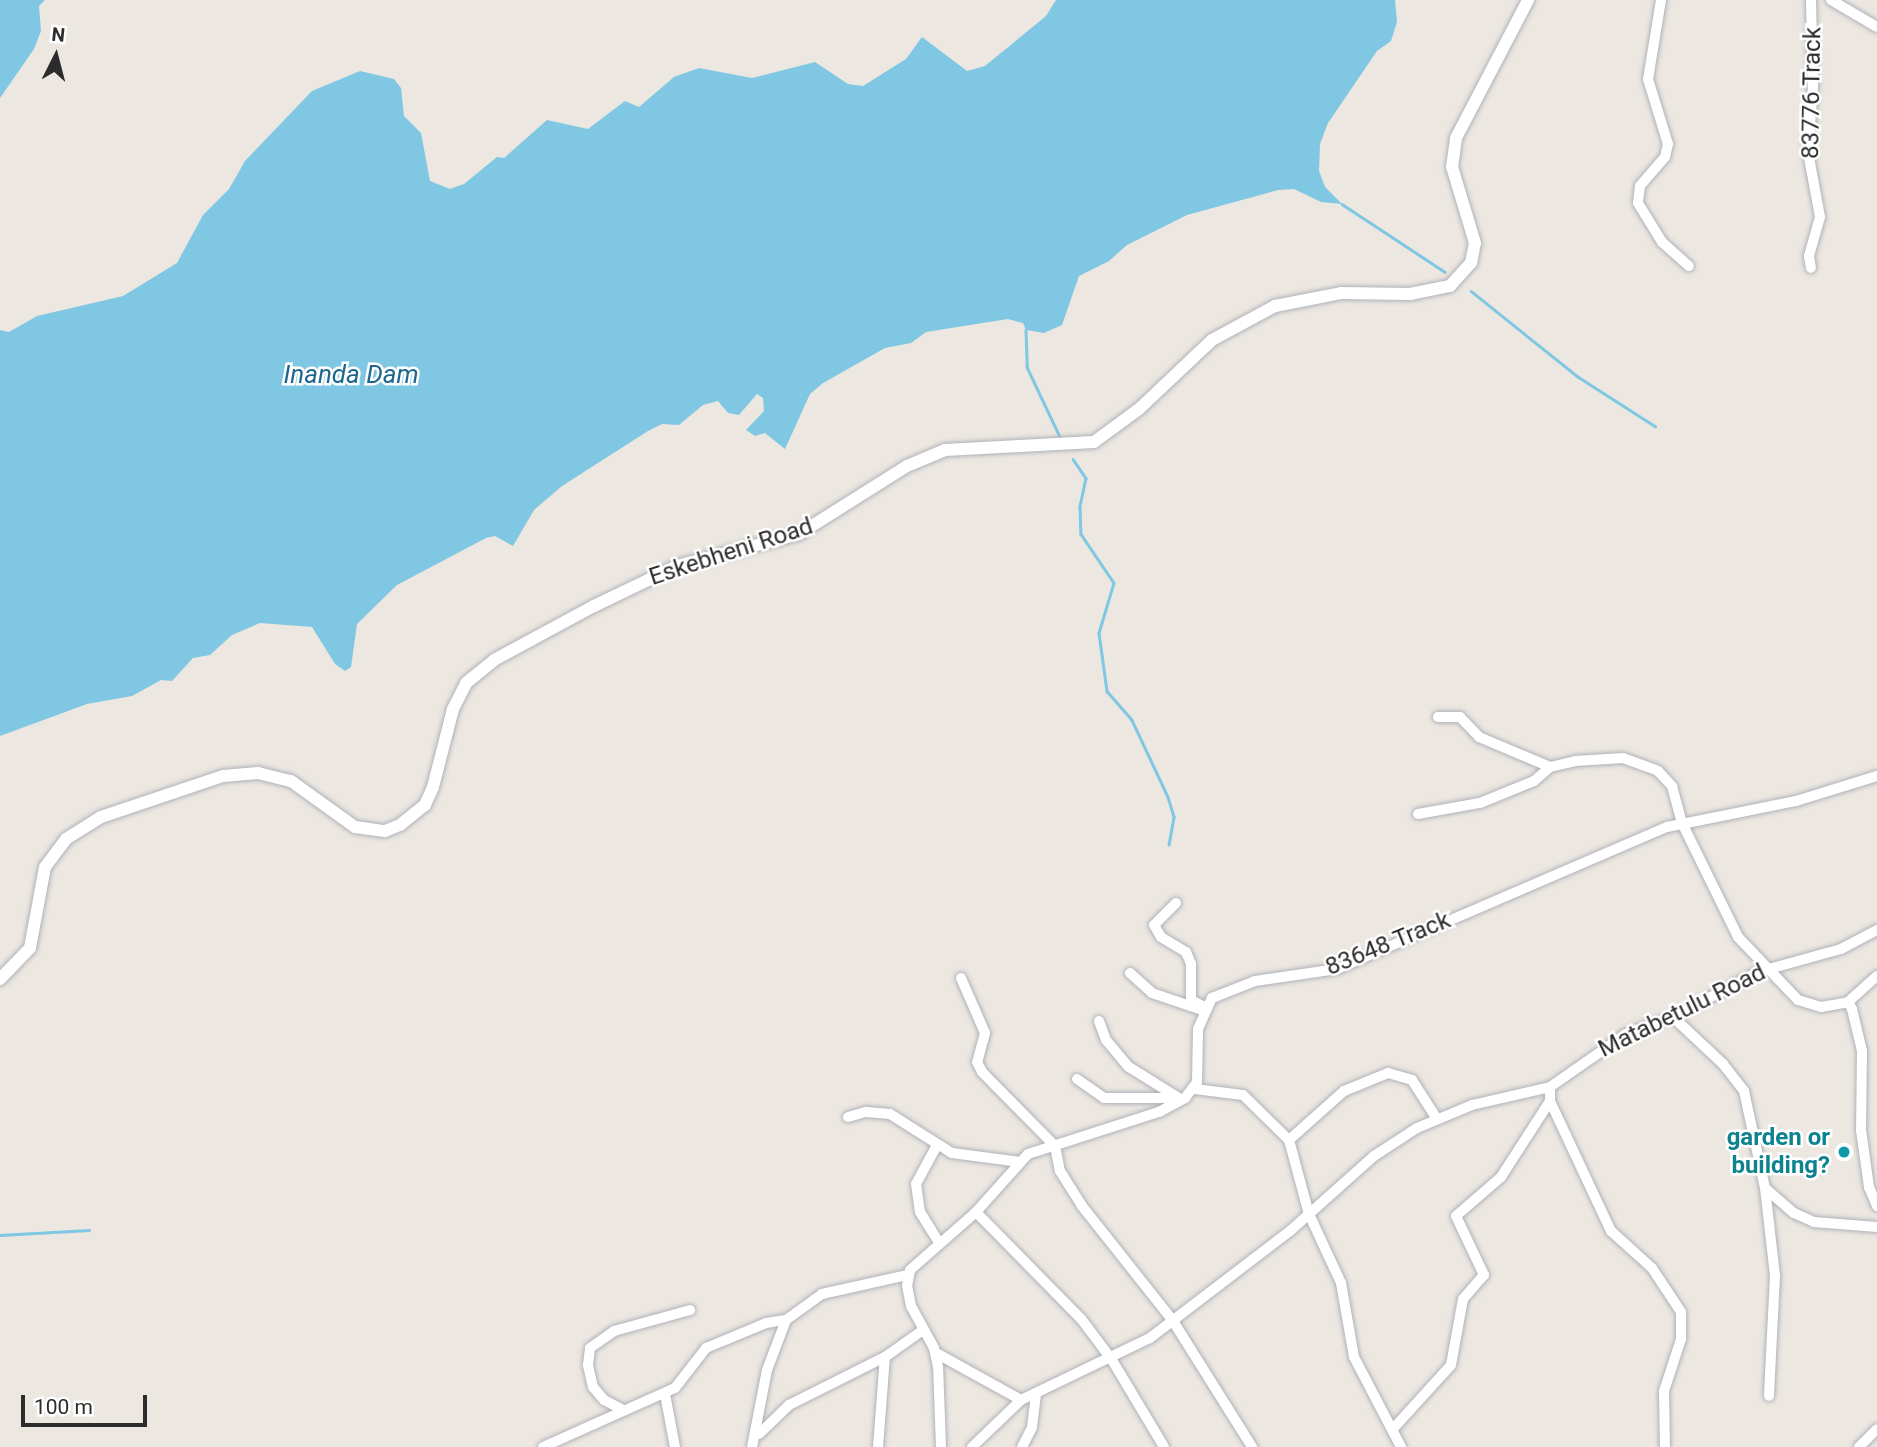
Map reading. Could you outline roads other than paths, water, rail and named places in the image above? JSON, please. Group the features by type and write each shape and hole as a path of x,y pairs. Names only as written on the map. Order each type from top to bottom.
{"street":[{"name":"Eskebheni Road","path":"0,979 30,948 45,867 66,839 101,817 223,776 258,773 291,781 355,827 385,831 400,825 425,805 433,787 453,709 466,683 502,655 594,606 677,566 799,534 907,466 945,450 1094,442 1139,409 1212,340 1275,306 1341,293 1410,294 1450,286 1471,263 1475,243 1452,167 1456,138 1528,0"},
{"path":"1661,0 1648,79 1668,144 1665,157 1640,186 1638,203 1662,242 1689,267"},
{"name":"83776 Track","path":"1811,0 1813,86 1808,152 1820,217 1809,256 1811,268"},
{"path":"1838,1 1877,27"},
{"path":"1438,718 1460,717 1479,737 1550,767 1606,758 1648,764 1672,786 1682,823 1729,924 1798,1000 1821,1007 1848,1002 1877,976"},
{"path":"1418,814 1480,803 1534,781 1550,767"},
{"name":"83648 Track","path":"1204,1009 1212,998 1241,984 1337,969 1682,823 1796,801 1877,776"},
{"path":"1176,903 1154,925 1161,937 1186,953 1191,964 1191,1000 1204,1009"},
{"name":"Matabetulu Road","path":"978,1445 1021,1401 1112,1360 1173,1321 1310,1214 1374,1156 1437,1119 1486,1101 1550,1087 1606,1044 1673,1017 1770,967 1841,949 1877,930"},
{"path":"1130,973 1153,993 1204,1009"},
{"path":"961,978 985,1032 977,1062 982,1072 1055,1146 1060,1171 1082,1206 1173,1321 1252,1447"},
{"path":"1848,1002 1861,1042 1861,1130 1869,1187 1877,1206"},
{"path":"1195,1089 1204,1009"},
{"path":"1673,1017 1723,1064 1744,1091 1751,1106 1765,1188 1775,1276 1769,1395"},
{"path":"1099,1021 1106,1040 1129,1067 1182,1099"},
{"path":"1289,1140 1344,1091 1388,1073 1412,1080 1437,1119"},
{"path":"1077,1079 1104,1098 1182,1099"},
{"path":"1550,1087 1550,1101 1611,1231 1652,1268 1681,1312 1681,1339 1664,1391 1665,1447"},
{"path":"941,1447 943,1416 936,1353 909,1297 908,1275 916,1262 976,1212 1028,1154 1182,1099 1195,1089 1242,1095 1289,1140 1310,1214 1341,1283 1354,1357 1401,1447"},
{"path":"1392,1430 1451,1365 1463,1298 1484,1275 1457,1228 1456,1216 1501,1177 1550,1101"},
{"path":"848,1117 866,1112 890,1114 936,1147 965,1156 1020,1162"},
{"path":"936,1147 916,1184 920,1212 939,1242"},
{"path":"1765,1188 1794,1213 1814,1222 1877,1227"},
{"path":"976,1212 1082,1320 1112,1360 1164,1447"},
{"path":"543,1447 665,1394 687,1378 706,1348 766,1323 786,1320 822,1294 908,1275"},
{"path":"623,1410 604,1400 593,1387 588,1365 590,1348 614,1331 690,1310"},
{"path":"753,1446 767,1370 786,1320"},
{"path":"753,1446 764,1425 789,1405 885,1357 923,1330"},
{"path":"936,1353 1021,1401"},
{"path":"878,1447 885,1357"},
{"path":"665,1394 675,1447"},
{"path":"1022,1447 1032,1427 1036,1394"},
{"path":"1859,1447 1877,1429"}],"water":[{"path":"0,0 45,0 39,6 41,31 34,49 0,98"},
{"name":"Inanda Dam","path":"1056,0 1395,0 1397,22 1391,41 1377,51 1328,123 1320,144 1319,171 1325,187 1342,204 1321,202 1294,189 1278,190 1187,215 1127,245 1109,261 1079,276 1062,325 1044,333 1026,330 1023,323 1008,319 926,332 911,343 885,348 823,383 810,394 785,449 765,433 755,436 746,430 764,411 763,398 757,394 739,415 728,413 718,401 703,405 679,425 662,424 562,486 534,510 513,546 495,536 486,538 397,585 357,624 351,667 345,671 335,664 312,627 260,623 232,635 210,655 193,658 172,681 161,680 132,696 87,704 0,736 0,330 9,332 37,316 123,296 177,263 203,215 229,189 245,161 312,91 360,71 394,79 401,88 404,116 421,133 430,181 450,189 464,184 497,157 504,158 547,120 588,129 625,101 639,107 674,77 699,68 752,78 815,62 848,84 863,86 906,59 922,37 967,71 985,66 1046,16"}],"waterway":[{"path":"1342,204 1445,272"},
{"path":"1471,291 1577,376 1655,426"},
{"path":"1026,330 1027,367 1061,439"},
{"path":"1073,459 1086,478 1080,507 1081,534 1114,583 1099,633 1107,691 1132,720 1168,797 1174,817 1169,845"},
{"path":"0,1235 89,1230"}],"place":[{"name":"garden or building?","path":"1844,1152"}]}
